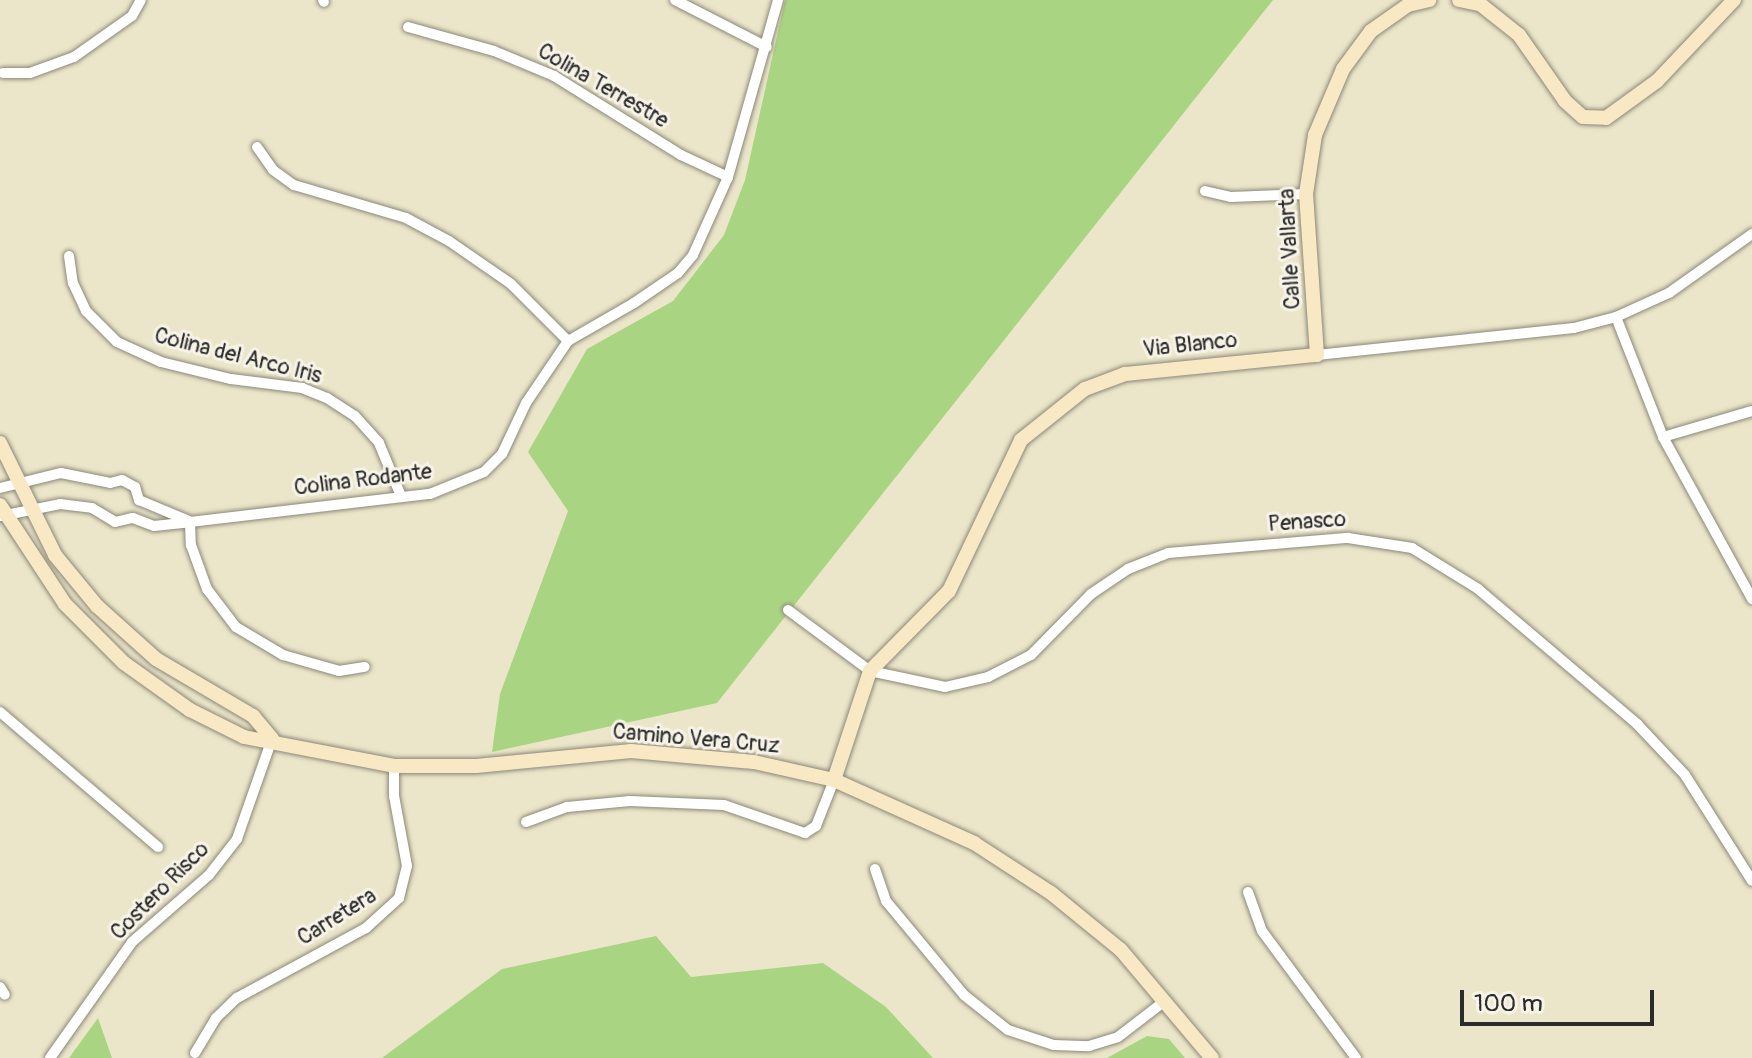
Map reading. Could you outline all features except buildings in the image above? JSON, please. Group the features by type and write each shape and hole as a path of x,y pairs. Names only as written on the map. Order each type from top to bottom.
{"main road":[{"name":"Calle Vallarta","path":"1317,355 1306,194 1315,135 1343,69 1371,31 1408,5 1429,0"},
{"path":"1459,0 1480,4 1519,35 1565,101 1583,117 1606,118 1657,81 1734,0"},
{"name":"Via Blanco","path":"834,780 870,671 949,591 1021,440 1085,389 1125,374 1317,355"},
{"path":"0,443 16,483 55,555 129,637 181,677 253,716 272,739"},
{"name":"Camino Vera Cruz","path":"1,512 65,604 124,663 190,710 244,737 272,739 394,766 476,766 631,751 754,762 834,780 974,843 1051,893 1121,950 1212,1058"}],"street":[{"path":"3,73 30,73 74,57 132,16 141,0"},
{"path":"675,0 767,47"},
{"name":"Colina Rodante","path":"1,512 60,504 92,508 115,522 133,518 154,526 430,494 484,472 509,443 526,403 568,341 678,273 708,230 728,177 778,0"},
{"name":"Colina Terrestre","path":"408,27 494,51 554,76 681,155 728,177"},
{"path":"257,147 273,170 294,185 406,218 449,241 511,284 568,341"},
{"path":"1205,191 1231,197 1306,194"},
{"name":"Via Blanco","path":"1317,355 1574,328 1616,317 1669,293 1752,234"},
{"name":"Colina del Arco Iris","path":"69,256 73,283 86,311 117,342 161,362 231,379 302,388 327,398 355,416 379,443 401,496"},
{"path":"1616,317 1663,437 1752,599"},
{"path":"1663,437 1752,411"},
{"path":"0,488 61,473 110,483 122,480 135,487 139,500 133,518"},
{"path":"139,500 190,522 191,545 207,589 236,627 283,655 339,671 365,667"},
{"name":"Penasco","path":"788,610 870,671 929,687 988,677 1031,655 1091,594 1128,569 1168,553 1348,538 1401,545 1440,561 1478,589 1637,724 1685,775 1752,881"},
{"path":"0,712 158,847"},
{"name":"Costero Risco","path":"50,1058 132,942 209,875 237,839 272,739"},
{"name":"Carretera","path":"195,1053 216,1018 237,998 366,928 399,898 407,866 394,796 394,766"},
{"path":"526,822 567,807 630,801 724,805 805,833 816,826 834,780"},
{"path":"875,869 886,901 964,995 1008,1030 1054,1045 1089,1046 1118,1037 1165,1001"},
{"path":"1248,892 1262,931 1356,1058"}],"green space":[{"path":"785,0 1273,0 717,703 492,752 500,694 568,511 528,452 587,349 673,301 724,235 745,180"},
{"path":"656,936 691,977 823,963 886,1007 933,1058 382,1058 502,969"},
{"path":"98,1018 112,1058 69,1058"},
{"path":"1147,1036 1169,1039 1185,1058 1107,1058"}]}
